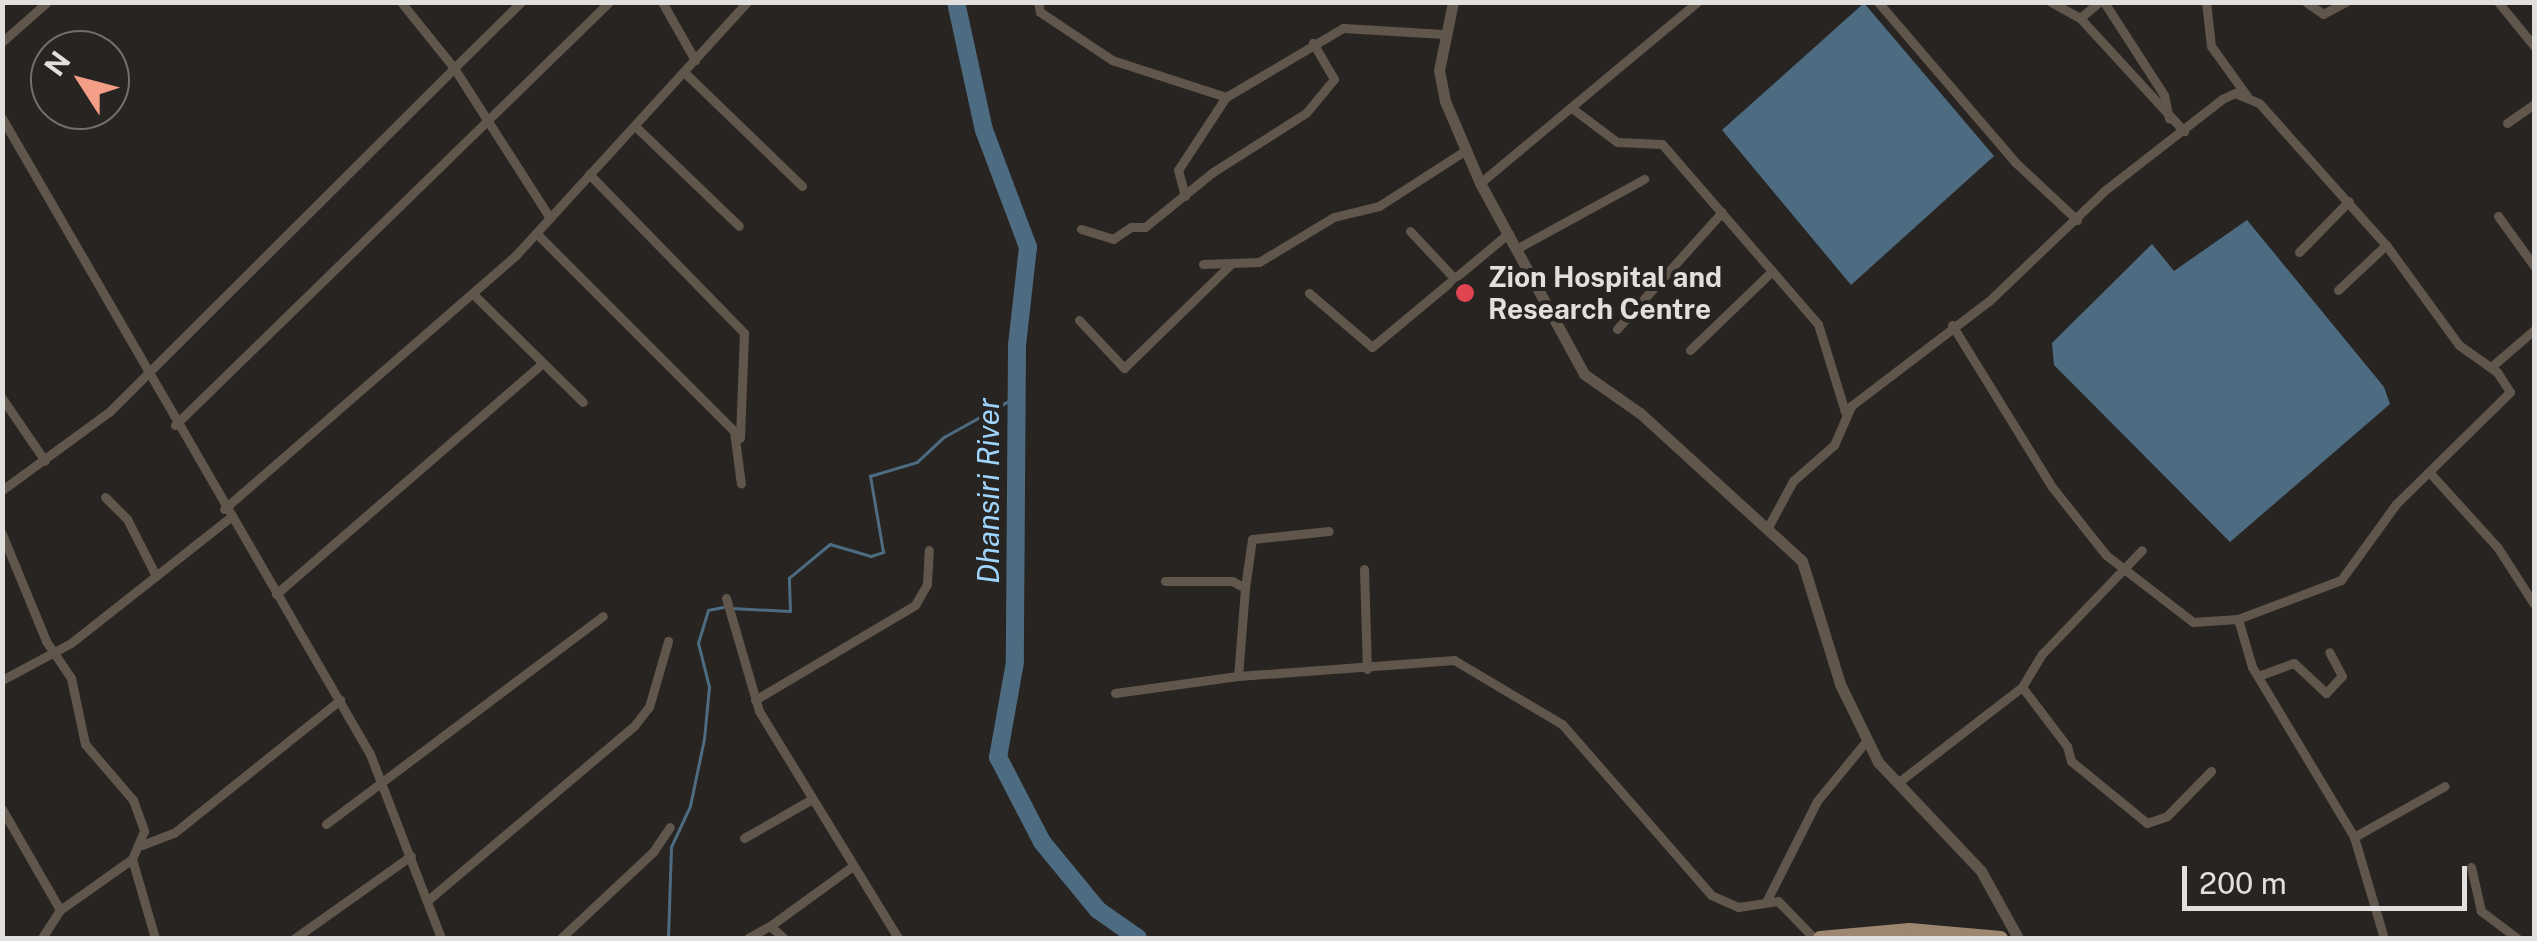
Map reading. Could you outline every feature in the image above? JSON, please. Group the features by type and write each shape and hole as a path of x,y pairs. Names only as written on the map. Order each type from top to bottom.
{"main road":[{"path":"1817,938 1947,930 2001,938"},
{"path":"1890,934 1924,938"}],"street":[{"path":"2,42 47,2"},
{"path":"401,2 454,68 550,218"},
{"path":"2,490 45,460 146,374 521,2"},
{"path":"175,425 608,2"},
{"path":"662,2 695,60"},
{"path":"2,680 53,654 156,576 473,294 536,233 748,2"},
{"path":"1038,2 1040,12 1112,60 1226,97"},
{"path":"1453,2 1444,34 1444,101 1480,182 1584,374 1640,413 1811,575 1840,684 1878,762 1981,871 2018,938"},
{"path":"1480,182 1697,2"},
{"path":"1878,2 2015,162 2077,220"},
{"path":"2051,2 2080,18 2184,132"},
{"path":"2080,18 2101,2 2164,96 2169,118"},
{"path":"1952,325 2052,487 2124,571 2193,622 2238,619 2341,580 2396,504 2430,473 2452,444 2509,397 2492,367 2459,345 2386,245 2348,201 2247,96 2210,46 2206,2"},
{"path":"2306,2 2323,14 2346,2"},
{"path":"2498,2 2534,46"},
{"path":"1185,196 1178,170 1226,97 1313,43 1356,25 1444,34"},
{"path":"1081,229 1113,239 1158,220 1330,89 1332,74 1313,43"},
{"path":"684,72 802,186"},
{"path":"1767,530 1793,481 1834,444 1845,412 2016,279 2104,191 2222,99 2247,96"},
{"path":"2507,123 2534,104"},
{"path":"1573,108 1617,142 1662,144 1826,338 1845,412"},
{"path":"2,118 226,513 340,700 384,784 441,938"},
{"path":"635,126 739,226"},
{"path":"1202,264 1259,262 1334,217 1379,206 1466,150"},
{"path":"589,174 744,333 742,484"},
{"path":"1518,248 1644,179"},
{"path":"2299,252 2348,201"},
{"path":"1617,329 1722,212"},
{"path":"2498,216 2534,266"},
{"path":"1410,231 1454,277"},
{"path":"1309,292 1372,346 1509,232"},
{"path":"536,233 740,441"},
{"path":"2338,290 2386,245"},
{"path":"1079,320 1124,368 1230,264"},
{"path":"1690,350 1772,271"},
{"path":"473,294 583,402"},
{"path":"2492,367 2534,330"},
{"path":"276,594 542,363"},
{"path":"2,398 45,460"},
{"path":"2430,473 2505,557 2534,604"},
{"path":"105,497 126,519 156,576"},
{"path":"1238,676 1252,539 1329,532"},
{"path":"2,534 53,654 70,678 85,744 133,800 142,846"},
{"path":"754,700 915,605 927,584 929,550"},
{"path":"1900,781 2022,687 2042,654 2142,550"},
{"path":"1364,569 1367,669"},
{"path":"1165,581 1232,581 1244,588"},
{"path":"726,598 754,700 898,938"},
{"path":"326,824 602,616"},
{"path":"2238,619 2258,676 2354,837 2384,938"},
{"path":"428,900 634,726 649,707 668,641"},
{"path":"2258,676 2294,663 2326,693 2342,676 2329,652"},
{"path":"1115,693 1238,676 1367,669 1444,659 1486,676 1583,743 1624,800 1712,896 1738,907 1768,900 1788,907 1817,938"},
{"path":"2022,687 2067,746 2071,761 2153,825 2211,771"},
{"path":"42,938 60,910 132,858 142,846 174,832 340,700"},
{"path":"1768,900 1817,801 1868,739"},
{"path":"2354,837 2445,786"},
{"path":"744,838 812,799"},
{"path":"2,810 60,910"},
{"path":"562,938 654,852 670,828"},
{"path":"295,938 410,856"},
{"path":"132,858 155,938"},
{"path":"748,938 853,866"},
{"path":"2471,867 2481,911 2517,938"},
{"path":"770,926 784,938"}],"water":[{"path":"1864,3 1994,156 1851,285 1722,130"},
{"path":"2247,220 2384,387 2390,404 2230,542 2054,365 2052,343 2152,244 2174,271"}],"waterway":[{"name":"Dhansiri River","path":"956,2 984,130 1028,247 1017,345 1015,662 998,757 1042,842 1098,910 1138,938"},
{"path":"731,608 790,611 789,578 830,544 871,556 883,552 870,476 917,462 944,437 1016,397"},
{"path":"668,938 671,847 690,806 704,739 709,687 698,643 708,610 723,607"}],"place":[{"name":"Zion Hospital and Research Centre","path":"1465,293"}]}
